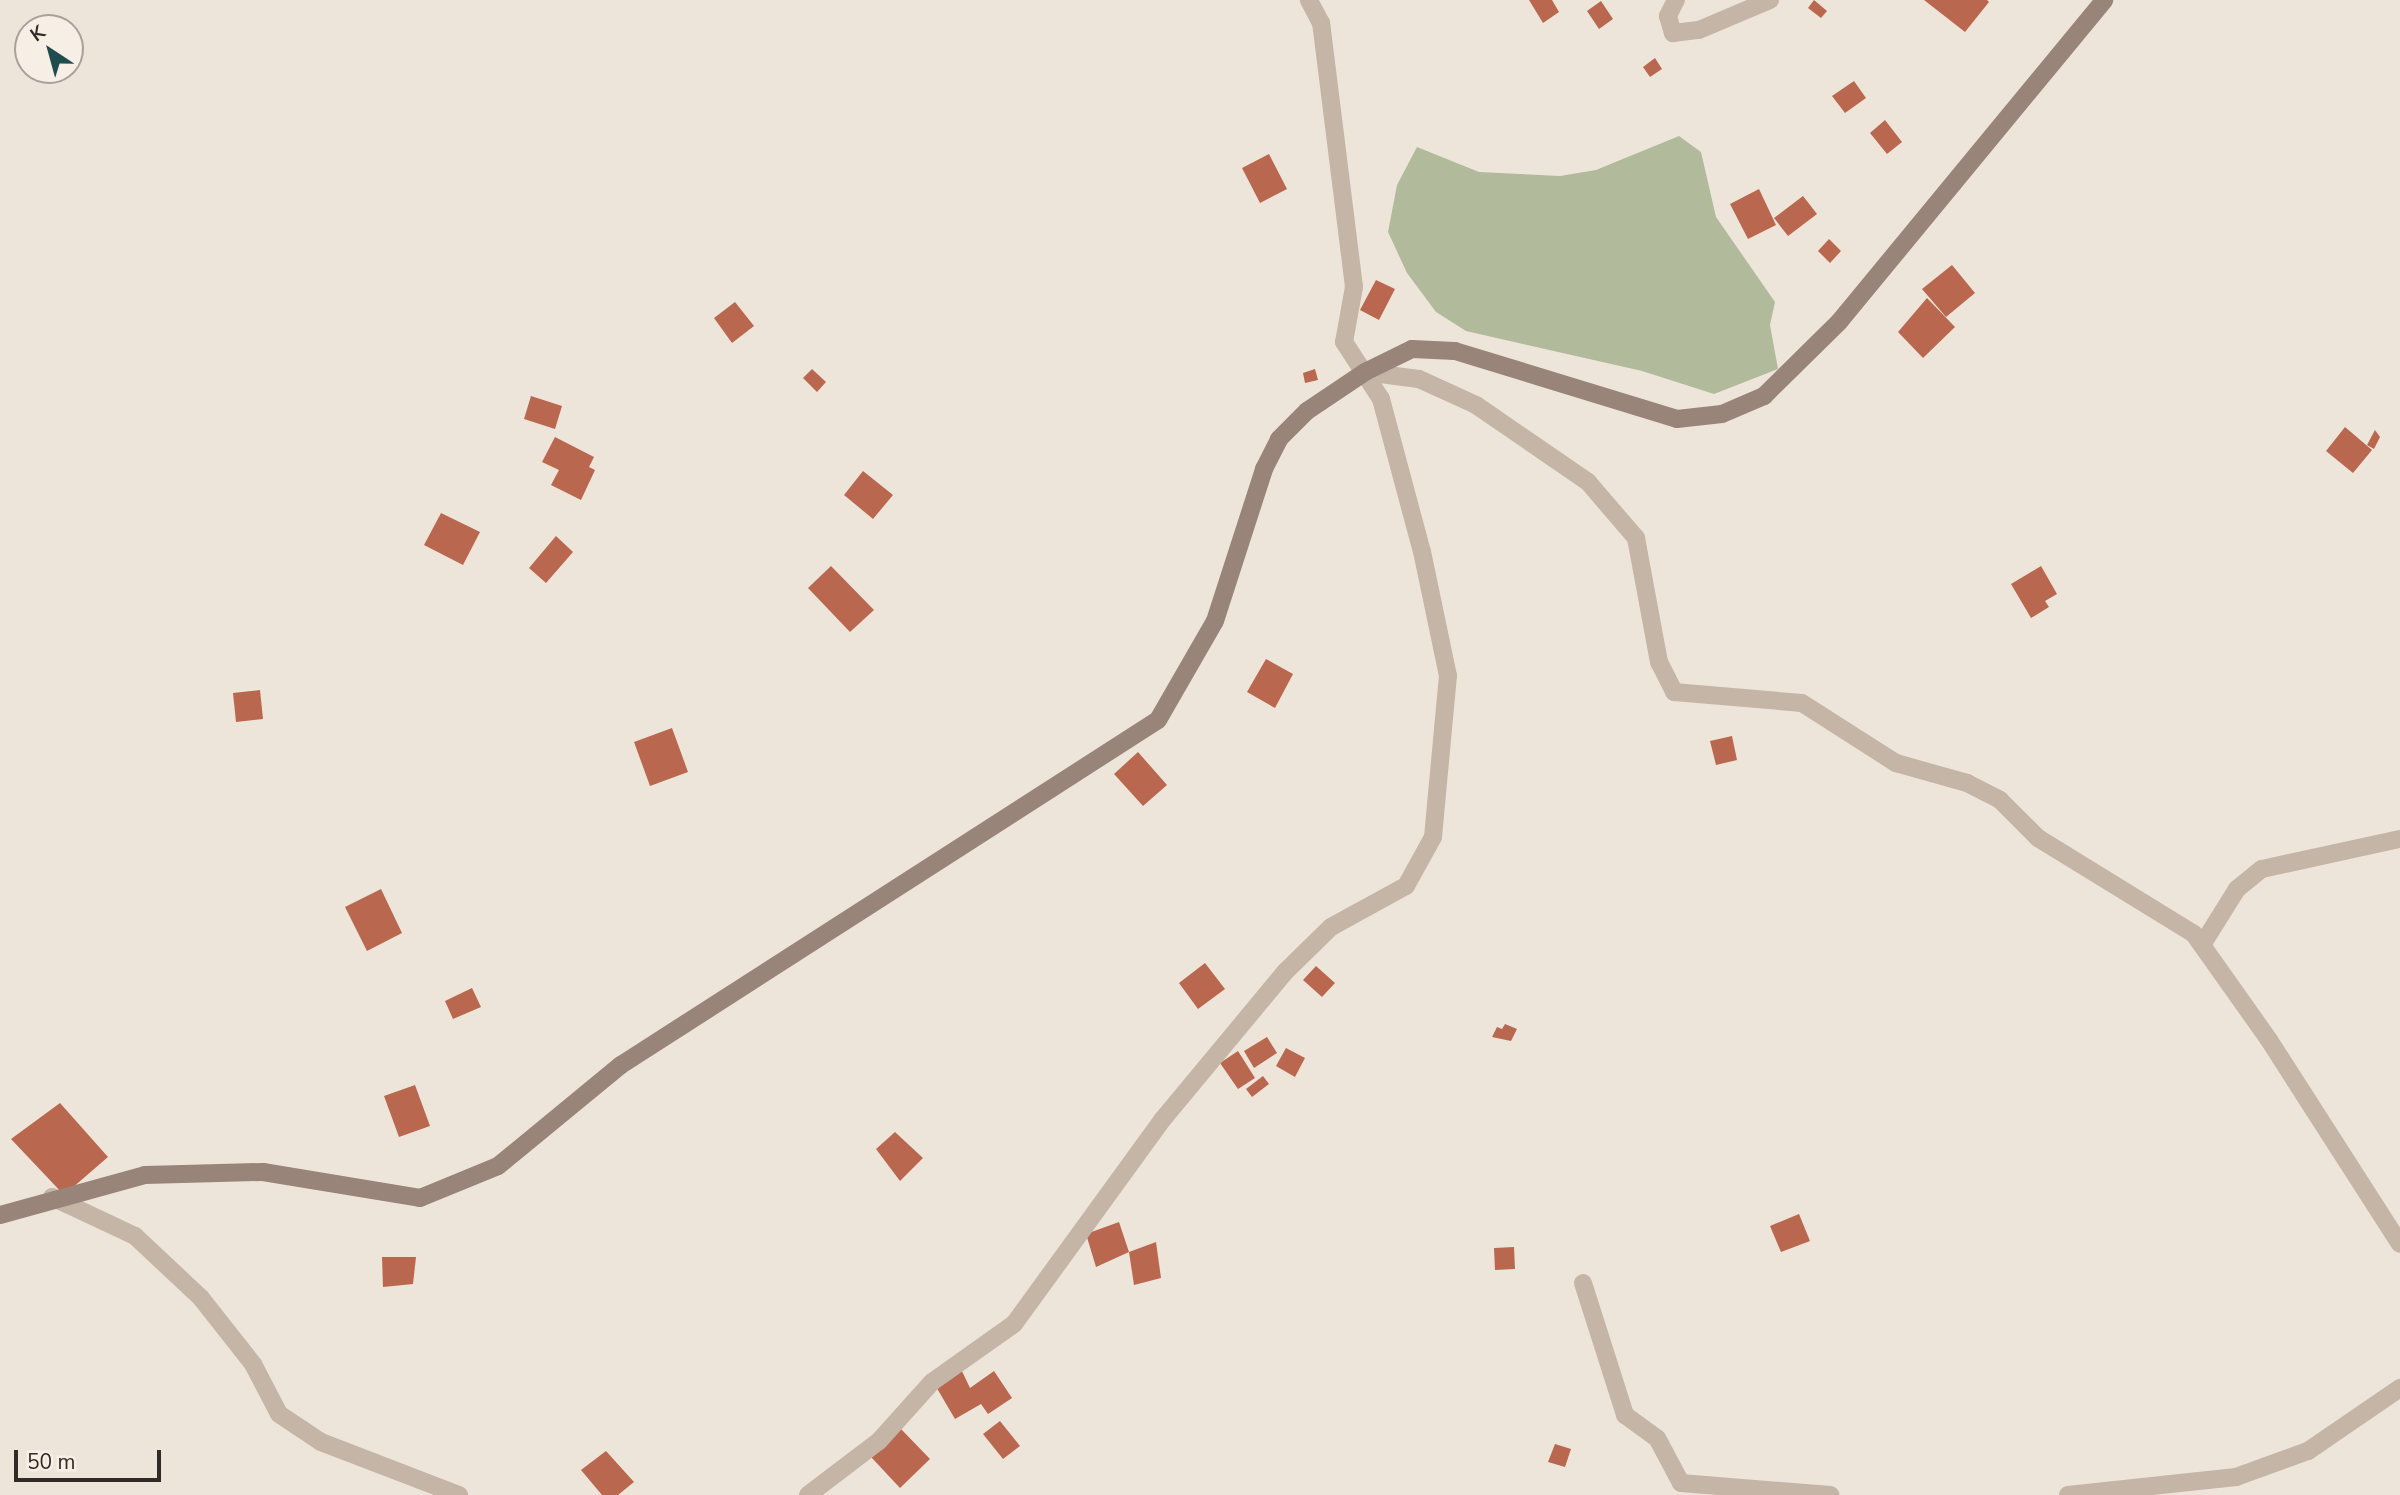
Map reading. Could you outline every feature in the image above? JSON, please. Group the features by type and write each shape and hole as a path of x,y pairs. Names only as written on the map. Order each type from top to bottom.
{"street":[{"path":"808,1495 879,1441 932,1382 1014,1324 1163,1119 1285,972 1331,927 1406,886 1433,837 1448,676 1422,552 1381,399 1344,342 1354,287 1321,23 1309,0"},
{"path":"1676,0 1668,16 1673,33 1699,30 1770,0"},
{"path":"0,1215 52,1197 145,1175 263,1172 420,1198 498,1166 621,1065 1158,720 1215,621 1264,469 1279,439 1307,411 1365,372 1412,349 1455,351 1677,419 1723,414 1764,396 1839,322 2104,0"},
{"path":"1365,372 1419,379 1476,405 1588,482 1636,538 1659,662 1674,692 1802,704 1896,763 1967,783 2000,800 2038,838 2194,934 2269,1040 2400,1244"},
{"path":"2202,945 2237,889 2262,869 2400,839"},
{"path":"52,1197 135,1236 191,1289 253,1364 279,1414 321,1442 459,1495"},
{"path":"1583,1283 1625,1415 1657,1438 1681,1489 1831,1495"},
{"path":"2068,1495 2236,1477 2308,1451 2400,1388"}],"green space":[{"path":"1679,136 1701,152 1716,217 1775,302 1770,325 1778,369 1714,394 1642,371 1466,331 1436,312 1407,273 1388,232 1397,185 1417,147 1479,172 1560,176 1596,170"}],"building":[{"path":"1529,0 1552,0 1559,12 1543,23"},
{"path":"1814,0 1827,11 1821,18 1808,8"},
{"path":"1924,0 1987,0 1989,2 1965,32"},
{"path":"1601,1 1613,19 1599,29 1587,11"},
{"path":"1655,58 1662,69 1650,77 1643,67"},
{"path":"1854,81 1866,98 1845,113 1832,96"},
{"path":"1885,120 1902,142 1887,154 1870,133"},
{"path":"1269,154 1287,189 1260,203 1242,168"},
{"path":"1759,189 1776,225 1748,239 1730,204"},
{"path":"1803,196 1817,214 1788,236 1774,218"},
{"path":"1829,239 1841,251 1830,263 1818,251"},
{"path":"1952,265 1975,293 1946,317 1922,289"},
{"path":"1376,280 1395,289 1379,320 1360,310"},
{"path":"1927,298 1955,327 1923,358 1898,332"},
{"path":"735,302 754,326 732,343 714,318"},
{"path":"812,369 826,382 817,392 803,378"},
{"path":"1315,369 1318,380 1305,383 1303,373"},
{"path":"531,396 562,406 555,429 524,419"},
{"path":"2345,427 2372,450 2353,473 2326,451"},
{"path":"2375,430 2380,437 2374,449 2367,445"},
{"path":"555,437 594,457 589,467 595,470 581,500 551,485 559,470 542,462"},
{"path":"863,471 893,495 873,519 844,495"},
{"path":"441,513 480,532 463,565 424,545"},
{"path":"556,536 573,552 546,583 529,568"},
{"path":"831,566 874,610 850,632 808,588"},
{"path":"2041,566 2057,594 2045,601 2049,607 2031,618 2011,584"},
{"path":"1266,659 1293,674 1275,708 1247,692"},
{"path":"260,690 263,719 236,722 233,693"},
{"path":"672,728 688,772 650,786 634,742"},
{"path":"1732,736 1737,760 1716,765 1710,741"},
{"path":"1138,752 1167,785 1143,806 1114,774"},
{"path":"381,889 402,933 367,951 345,907"},
{"path":"1205,963 1225,989 1198,1009 1179,983"},
{"path":"1316,966 1335,983 1322,997 1303,980"},
{"path":"472,988 481,1007 453,1019 445,1001"},
{"path":"1505,1024 1517,1029 1511,1041 1492,1037 1497,1027 1502,1029"},
{"path":"1267,1037 1277,1053 1254,1068 1244,1051"},
{"path":"1286,1048 1305,1058 1295,1077 1276,1066"},
{"path":"1238,1051 1255,1078 1238,1089 1220,1063"},
{"path":"1263,1076 1269,1084 1252,1097 1246,1089"},
{"path":"415,1085 430,1126 399,1137 384,1096"},
{"path":"60,1103 108,1157 64,1195 11,1139"},
{"path":"895,1132 923,1158 900,1181 876,1149"},
{"path":"1799,1214 1810,1241 1781,1252 1770,1226"},
{"path":"1119,1222 1129,1252 1096,1267 1086,1234"},
{"path":"1156,1242 1161,1278 1134,1285 1129,1252"},
{"path":"1514,1247 1515,1269 1495,1270 1494,1248"},
{"path":"382,1257 416,1257 413,1284 383,1287"},
{"path":"961,1369 970,1388 994,1371 1012,1398 988,1414 981,1404 955,1419 935,1385"},
{"path":"1000,1421 1020,1446 1003,1459 983,1434"},
{"path":"901,1429 930,1459 900,1488 871,1457"},
{"path":"1555,1444 1571,1449 1565,1467 1548,1462"},
{"path":"606,1451 634,1482 618,1495 602,1495 581,1470"}]}
